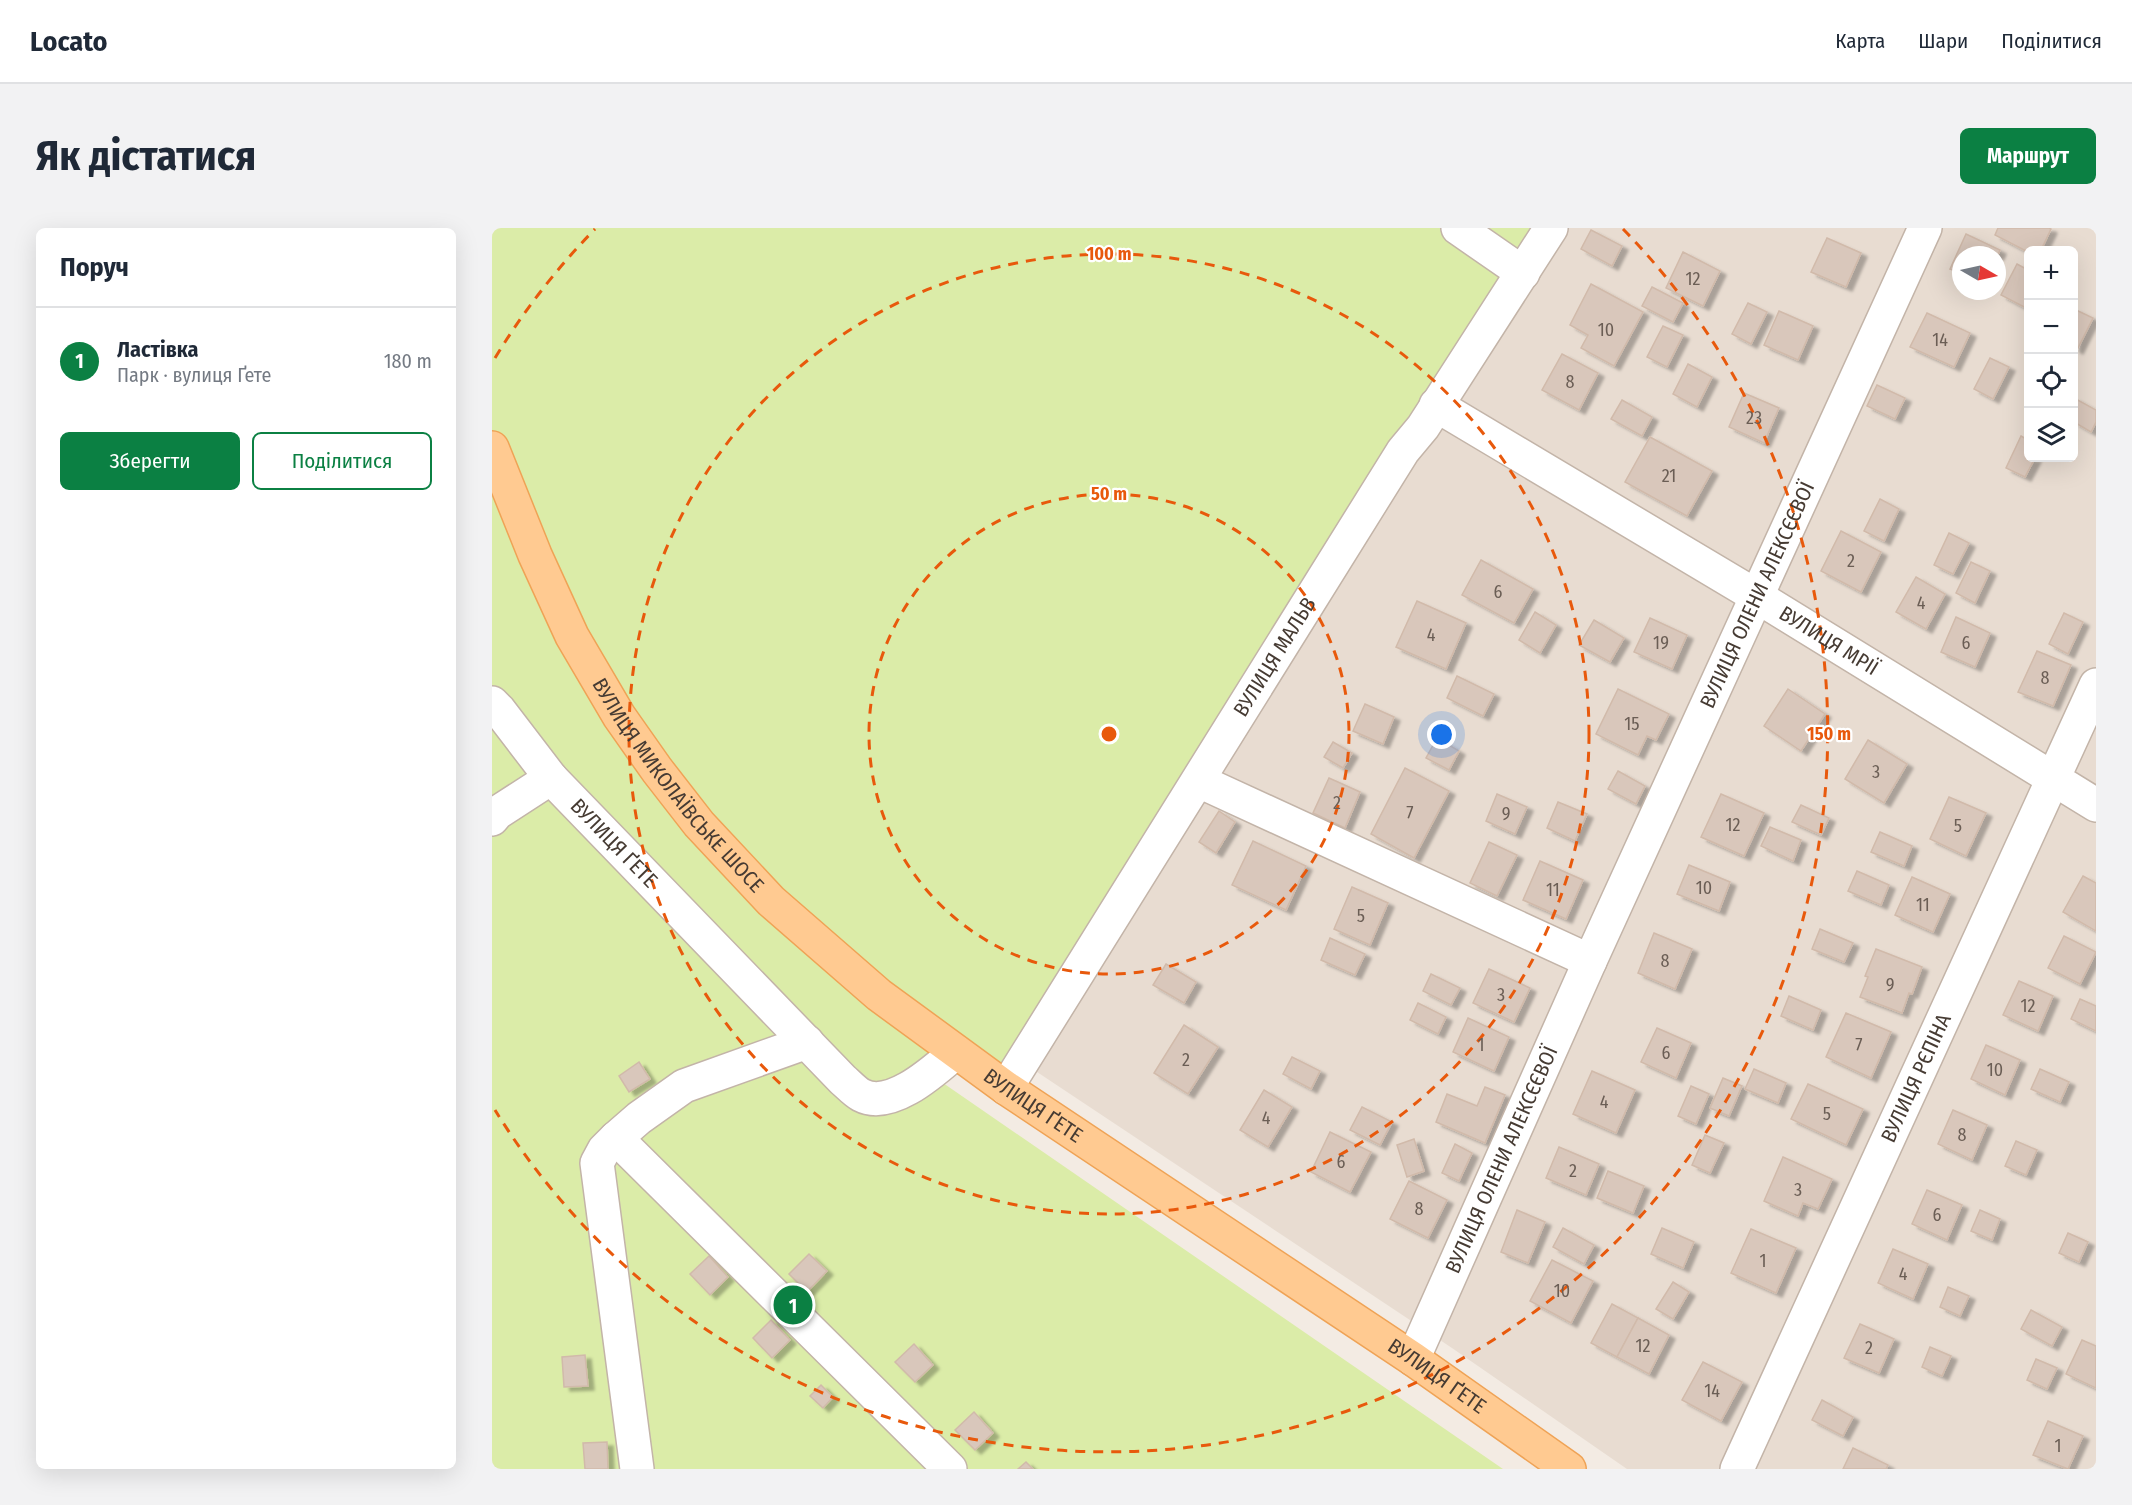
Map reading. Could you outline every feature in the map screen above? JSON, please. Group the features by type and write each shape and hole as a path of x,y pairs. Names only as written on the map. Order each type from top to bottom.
{"main road":[{"name":"ВУЛИЦЯ МИКОЛАЇВСЬКЕ ШОСЕ","path":"492,448 535,555 572,636 619,716 657,770 699,824 771,901 879,995 956,1052"},
{"name":"ВУЛИЦЯ ҐЕТЕ","path":"956,1052 1006,1088 1413,1359 1569,1469"}],"street":[{"path":"1458,228 1523,273"},
{"name":"ВУЛИЦЯ МАЛЬВ","path":"1006,1088 1397,460 1423,427 1551,228"},
{"name":"ВУЛИЦЯ ОЛЕНИ АЛЕКСЄЄВОЇ","path":"1413,1359 1590,961 1925,228"},
{"name":"ВУЛИЦЯ МРІЇ","path":"1436,405 1758,597 2096,805"},
{"name":"ВУЛИЦЯ РЄПІНА","path":"1737,1469 2096,685"},
{"name":"ВУЛИЦЯ ҐЕТЕ","path":"492,703 551,778 855,1090 878,1100 899,1093 917,1083 956,1052"},
{"path":"494,813 551,778"},
{"path":"1198,781 1590,961"},
{"path":"637,1469 597,1163 604,1150 616,1138 639,1118 684,1086 807,1042"},
{"path":"616,1138 950,1469"}],"shaded area":[{"path":"1551,228 2096,228 2096,1469 1627,1469 1452,1348 1022,1062"}],"green space":[{"path":"492,228 1551,228 1006,1088 956,1052 930,1074 1503,1469 492,1469"}],"building":[{"path":"1998,228 2051,229 2043,246 2024,246 2024,250 1995,235"},
{"path":"1591,230 1622,246 1612,266 1581,249"},
{"path":"1966,234 1992,246 1961,246"},
{"path":"1827,238 1861,253 1846,287 1811,272"},
{"path":"1683,252 1720,271 1703,306 1666,288"},
{"path":"2017,264 2024,268 2024,307 2006,298 2006,285"},
{"path":"1591,284 1643,312 1614,366 1581,348 1588,335 1570,325"},
{"path":"1652,287 1683,303 1673,322 1642,306"},
{"path":"1748,303 1767,312 1751,344 1732,334"},
{"path":"1779,311 1813,326 1798,360 1764,345"},
{"path":"2078,311 2093,318 2078,348"},
{"path":"1927,313 1970,333 1954,367 1910,347"},
{"path":"1663,326 1683,335 1667,367 1647,357"},
{"path":"1562,354 1598,373 1579,410 1542,390"},
{"path":"1990,358 2009,367 1993,399 1974,389"},
{"path":"1688,364 1712,377 1697,407 1673,394"},
{"path":"1877,385 1905,398 1895,419 1867,406"},
{"path":"1744,393 1779,408 1764,443 1729,427"},
{"path":"1622,400 1652,417 1642,436 1611,419"},
{"path":"2078,400 2096,410 2096,422 2091,432 2078,424"},
{"path":"2021,436 2024,438 2024,462 2033,462 2025,477 2006,468"},
{"path":"1650,437 1712,471 1687,516 1625,482"},
{"path":"1880,499 1899,509 1884,541 1864,531"},
{"path":"1841,531 1881,552 1861,592 1821,571"},
{"path":"1949,533 1969,543 1953,574 1934,565"},
{"path":"1481,560 1533,589 1514,623 1462,595"},
{"path":"1971,562 1990,571 1975,603 1956,593"},
{"path":"1916,577 1945,594 1926,629 1896,612"},
{"path":"1417,601 1466,623 1446,669 1396,647"},
{"path":"1535,612 1556,625 1540,653 1519,640"},
{"path":"2064,613 2083,622 2068,654 2049,644"},
{"path":"1956,617 1990,633 1975,667 1941,652"},
{"path":"1650,618 1687,635 1672,669 1634,652"},
{"path":"1594,620 1624,638 1610,662 1579,645"},
{"path":"2037,651 2071,665 2053,706 2018,692"},
{"path":"1457,676 1494,694 1483,716 1447,698"},
{"path":"1618,689 1669,714 1656,740 1647,736 1638,755 1596,734"},
{"path":"1788,689 1825,714 1801,751 1764,726"},
{"path":"1365,704 1394,717 1383,744 1353,731"},
{"path":"1437,738 1459,751 1449,770 1426,758"},
{"path":"1868,740 1907,764 1884,803 1845,779"},
{"path":"1333,742 1352,753 1343,768 1324,757"},
{"path":"1405,768 1449,791 1414,858 1371,834"},
{"path":"1618,771 1645,786 1636,804 1608,789"},
{"path":"1329,778 1360,792 1345,828 1313,813"},
{"path":"1497,794 1527,807 1515,834 1486,821"},
{"path":"1721,794 1764,813 1744,856 1701,837"},
{"path":"1949,797 1986,813 1966,856 1930,839"},
{"path":"1558,802 1587,814 1575,841 1547,828"},
{"path":"1801,805 1829,818 1821,835 1792,822"},
{"path":"1219,811 1235,822 1216,853 1199,842"},
{"path":"1770,827 1801,840 1793,861 1761,846"},
{"path":"1880,832 1912,846 1904,866 1871,852"},
{"path":"1253,841 1306,866 1286,910 1232,885"},
{"path":"1489,842 1517,855 1497,896 1470,883"},
{"path":"1540,861 1583,880 1566,919 1523,900"},
{"path":"1689,865 1730,882 1719,911 1677,894"},
{"path":"1857,871 1889,885 1881,905 1848,891"},
{"path":"2083,876 2096,883 2096,931 2063,912"},
{"path":"1912,877 1950,894 1933,932 1895,915"},
{"path":"1352,887 1388,903 1370,945 1334,929"},
{"path":"1820,929 1853,943 1844,962 1812,949"},
{"path":"1654,933 1692,949 1675,989 1638,973"},
{"path":"2064,936 2096,952 2080,984 2048,968"},
{"path":"1330,938 1365,954 1355,975 1321,960"},
{"path":"1876,949 1922,967 1902,1013 1860,997 1868,977 1865,976"},
{"path":"1166,964 1196,982 1184,1003 1153,985"},
{"path":"1489,969 1530,988 1514,1022 1473,1003"},
{"path":"1431,974 1460,988 1451,1005 1423,991"},
{"path":"2019,981 2053,996 2038,1031 2003,1015"},
{"path":"1789,996 1821,1010 1813,1030 1781,1016"},
{"path":"2080,999 2096,1006 2096,1031 2071,1019"},
{"path":"1418,1003 1446,1017 1438,1034 1410,1020"},
{"path":"1846,1013 1891,1032 1871,1078 1826,1057"},
{"path":"1468,1018 1509,1037 1494,1071 1453,1052"},
{"path":"1184,1025 1218,1047 1188,1094 1154,1073"},
{"path":"1657,1028 1691,1043 1676,1078 1641,1062"},
{"path":"1986,1045 2020,1060 2005,1095 1971,1079"},
{"path":"1292,1057 1320,1071 1311,1089 1283,1074"},
{"path":"639,1062 650,1079 629,1092 619,1076"},
{"path":"1754,1069 1786,1083 1778,1103 1745,1089"},
{"path":"2040,1069 2069,1082 2060,1102 2031,1089"},
{"path":"1592,1071 1635,1090 1616,1133 1573,1114"},
{"path":"1723,1078 1742,1086 1729,1116 1710,1108"},
{"path":"1808,1084 1863,1109 1846,1145 1791,1119"},
{"path":"1691,1086 1709,1094 1696,1124 1678,1116"},
{"path":"1485,1087 1505,1095 1485,1143 1436,1122 1447,1094 1477,1106"},
{"path":"1264,1090 1292,1107 1268,1147 1240,1130"},
{"path":"1362,1107 1392,1122 1380,1145 1350,1130"},
{"path":"1953,1110 1987,1125 1972,1160 1938,1144"},
{"path":"1330,1132 1371,1152 1350,1192 1311,1172"},
{"path":"1705,1135 1724,1143 1710,1173 1692,1165"},
{"path":"1414,1139 1424,1171 1407,1177 1397,1145"},
{"path":"2016,1141 2037,1150 2026,1175 2005,1166"},
{"path":"1455,1144 1472,1153 1459,1181 1442,1173"},
{"path":"1559,1147 1599,1164 1586,1195 1546,1178"},
{"path":"1783,1157 1832,1179 1818,1209 1803,1203 1798,1216 1764,1201"},
{"path":"1608,1171 1644,1186 1633,1213 1597,1198"},
{"path":"1409,1181 1447,1200 1428,1238 1390,1219"},
{"path":"1927,1190 1962,1205 1947,1240 1912,1224"},
{"path":"1517,1210 1545,1222 1528,1263 1501,1252"},
{"path":"1980,1210 2000,1219 1992,1240 1971,1231"},
{"path":"1563,1228 1594,1245 1584,1264 1553,1247"},
{"path":"1662,1228 1694,1242 1683,1268 1651,1254"},
{"path":"1751,1229 1796,1248 1776,1293 1731,1273"},
{"path":"2068,1233 2088,1242 2079,1262 2059,1253"},
{"path":"1893,1249 1928,1264 1913,1299 1878,1283"},
{"path":"809,1254 827,1271 807,1292 789,1274"},
{"path":"709,1256 728,1277 710,1295 690,1274"},
{"path":"1552,1260 1593,1281 1571,1323 1530,1301"},
{"path":"1673,1282 1689,1292 1673,1319 1656,1309"},
{"path":"1948,1287 1969,1296 1960,1316 1940,1307"},
{"path":"1612,1304 1638,1318 1617,1357 1591,1343"},
{"path":"2031,1310 2062,1327 2052,1346 2021,1329"},
{"path":"1638,1318 1669,1335 1649,1374 1617,1357"},
{"path":"771,1320 790,1340 772,1358 753,1338"},
{"path":"1860,1324 1894,1339 1879,1373 1844,1358"},
{"path":"2082,1340 2096,1346 2096,1388 2066,1374"},
{"path":"914,1344 933,1365 915,1382 895,1362"},
{"path":"1930,1347 1951,1356 1942,1376 1922,1367"},
{"path":"585,1355 588,1386 564,1387 562,1357"},
{"path":"2036,1359 2057,1368 2047,1389 2027,1380"},
{"path":"1703,1362 1742,1382 1721,1421 1682,1400"},
{"path":"821,1385 833,1397 823,1408 810,1396"},
{"path":"1822,1400 1853,1417 1843,1436 1812,1420"},
{"path":"974,1412 993,1433 975,1450 955,1430"},
{"path":"2048,1421 2083,1436 2068,1469 2033,1455"},
{"path":"607,1442 608,1469 585,1469 583,1443"},
{"path":"1853,1448 1888,1465 1886,1469 1843,1469"},
{"path":"1026,1462 1033,1469 1018,1469"}],"place":[{"name":"Ластівка","path":"793,1305"}]}
